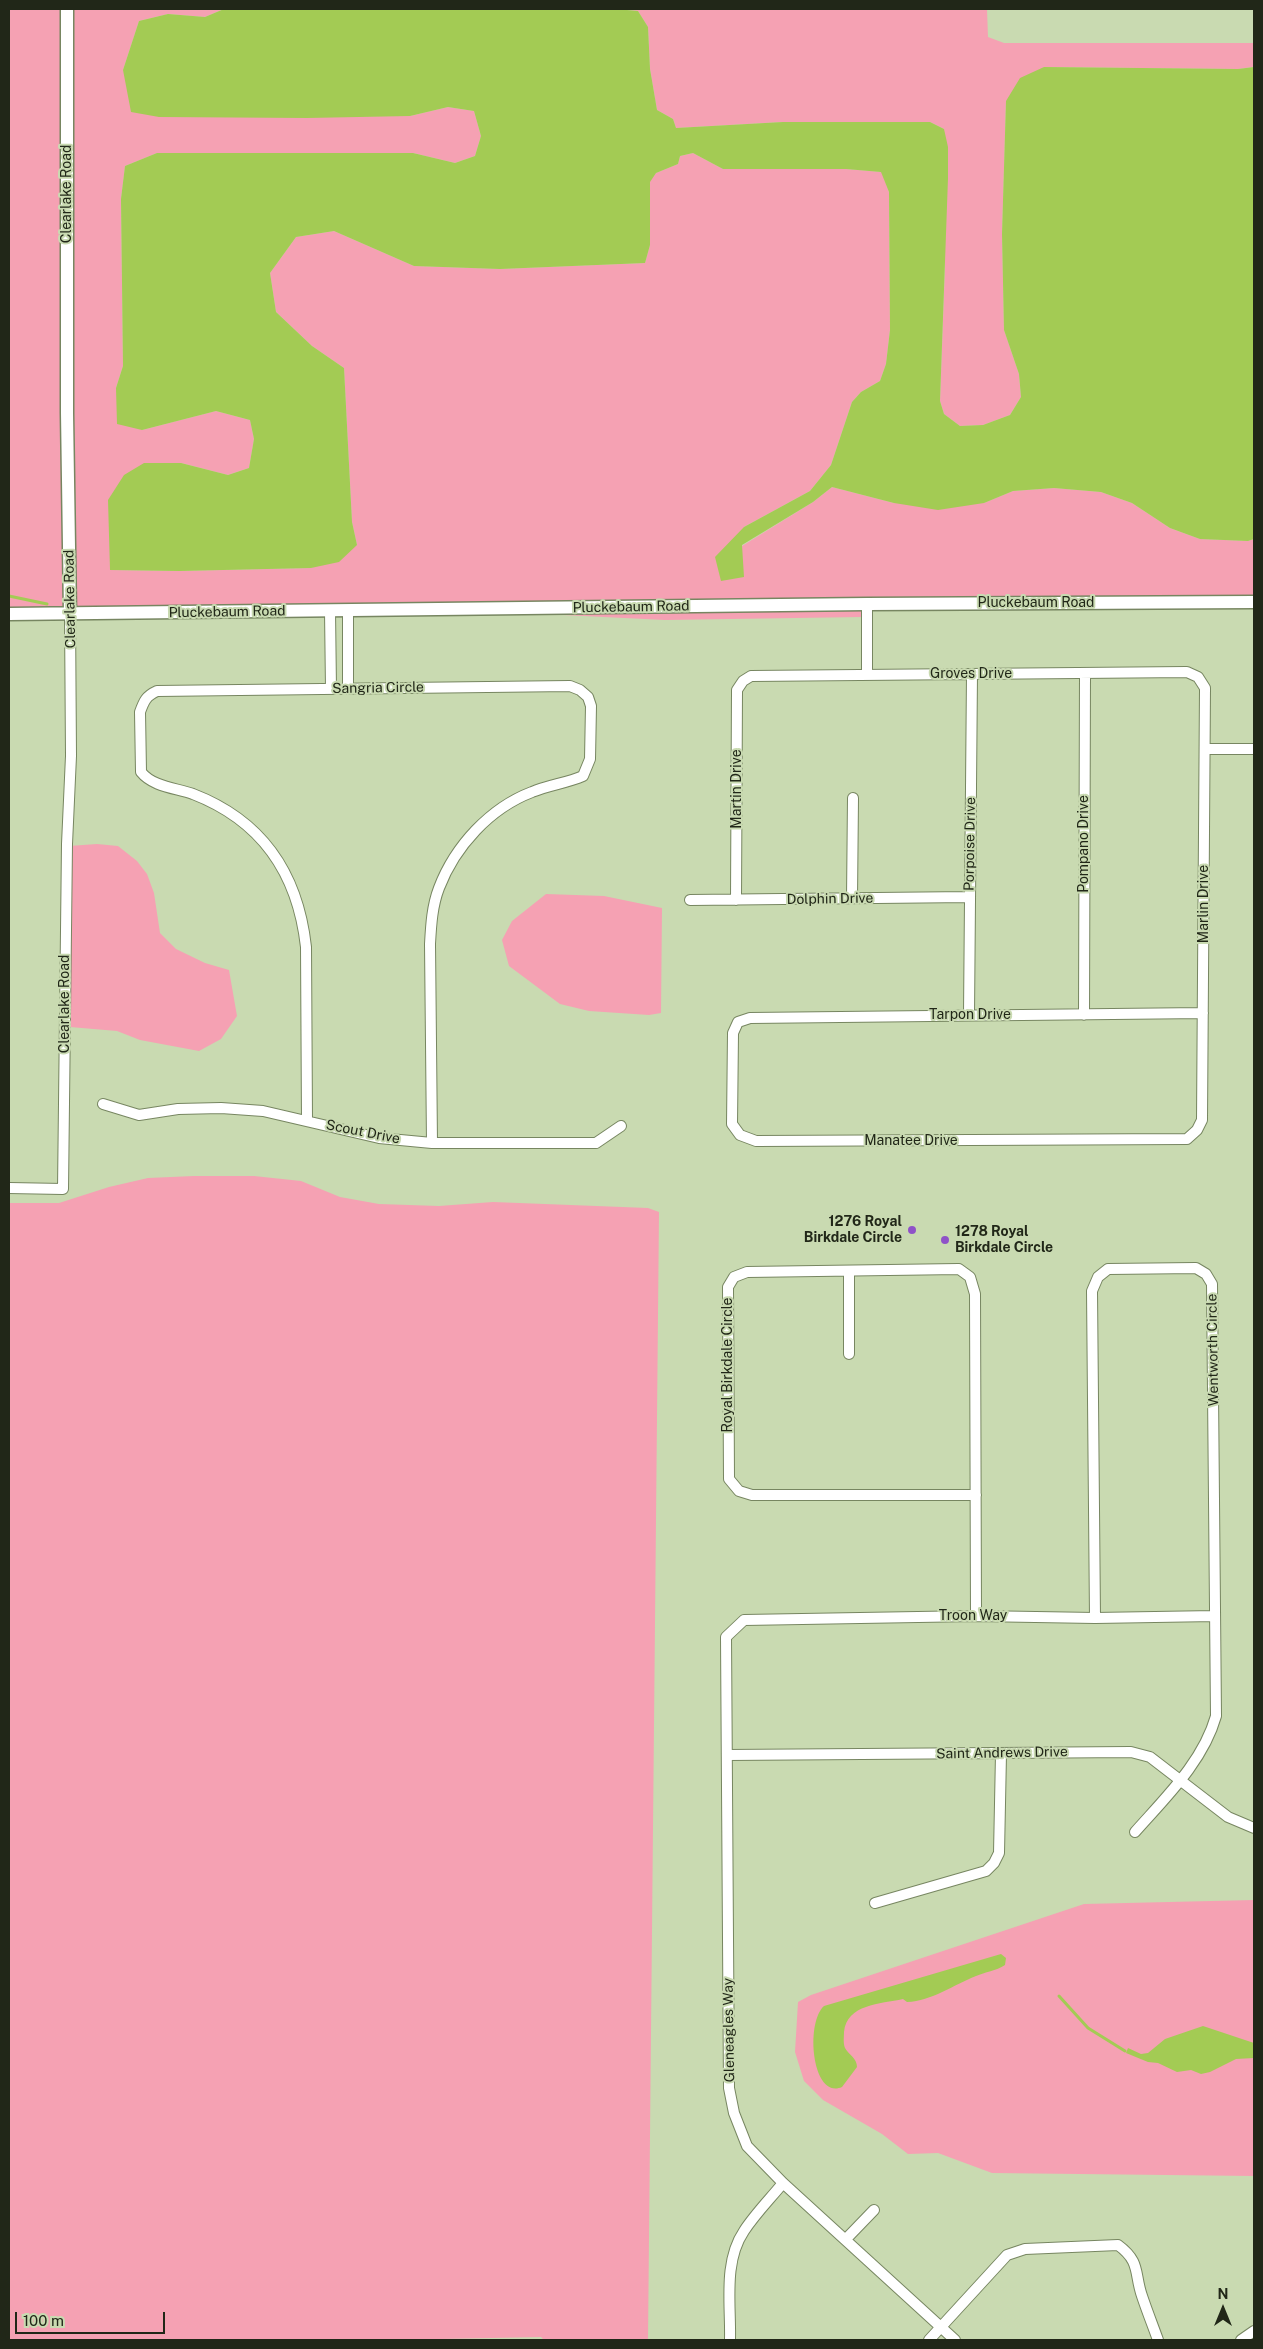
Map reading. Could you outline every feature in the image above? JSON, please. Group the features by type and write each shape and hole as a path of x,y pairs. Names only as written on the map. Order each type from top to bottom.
{"street":[{"name":"Clearlake Road","path":"9,1188 63,1189 66,872 71,756 67,413 67,9"},
{"name":"Pluckebaum Road","path":"9,614 867,604 1254,602"},
{"path":"867,604 867,675"},
{"path":"348,610 348,688"},
{"path":"330,611 330,689"},
{"name":"Groves Drive","path":"743,680 751,676 1187,672 1198,677"},
{"name":"Pompano Drive","path":"1084,1015 1085,673"},
{"name":"Porpoise Drive","path":"969,1014 972,674"},
{"name":"Marlin Drive","path":"1197,1130 1202,1120 1205,749 1205,688 1198,677"},
{"name":"Martin Drive","path":"736,900 737,690 743,680"},
{"name":"Sangria Circle","path":"307,1120 306,947 297,898 285,873 263,841 240,819 210,801 146,778 141,772 139,762 140,712 148,695 157,691 570,686 580,690 588,697 590,706 590,759 583,776 530,792 504,806 478,827 453,859 439,889 431,919 430,944 432,1143"},
{"path":"1205,749 1254,749"},
{"path":"852,898 853,798"},
{"name":"Dolphin Drive","path":"690,900 969,897"},
{"name":"Tarpon Drive","path":"738,1022 750,1018 969,1014 1203,1013"},
{"name":"Manatee Drive","path":"738,1022 733,1033 732,1124 740,1135 756,1142 1187,1139 1197,1130"},
{"name":"Scout Drive","path":"103,1104 139,1115 178,1109 221,1108 264,1111 379,1138 432,1143 596,1143 621,1126"},
{"name":"Wentworth Circle","path":"1095,1618 1092,1291 1098,1277 1108,1269 1196,1268 1206,1274 1212,1284 1216,1716 1210,1736 1180,1782 1135,1832"},
{"name":"Royal Birkdale Circle","path":"976,1495 752,1496 739,1491 729,1479 728,1287 734,1277 747,1272 958,1269 970,1277 975,1294 976,1495 976,1616"},
{"path":"849,1271 849,1354"},
{"name":"Troon Way","path":"733,1628 744,1620 976,1616 1095,1618 1215,1616"},
{"name":"Gleneagles Way","path":"733,1628 726,1637 729,2088 734,2113 747,2146 783,2183 955,2340"},
{"name":"Saint Andrews Drive","path":"727,1755 1130,1752 1150,1757 1228,1818 1254,1828"},
{"path":"875,1904 986,1871 994,1864 999,1853 1001,1754"},
{"path":"730,2340 731,2266 735,2249 744,2231 783,2183"},
{"path":"846,2239 874,2210"},
{"path":"928,2340 1007,2255 1025,2249 1118,2245 1129,2253 1138,2274 1141,2293 1158,2340"},
{"path":"1241,2340 1254,2332"}],"shaded area":[{"path":"9,9 62,9 65,608 9,608"},
{"path":"72,9 224,9 205,17 168,14 139,21 123,70 159,117 410,116 448,107 474,111 481,136 475,156 455,163 413,153 157,153 125,166 121,199 123,366 116,388 142,430 216,411 250,420 254,439 249,468 228,475 181,463 111,570 179,571 311,568 357,545 352,522 344,368 312,346 276,312 270,273 296,237 334,231 414,266 500,269 645,263 650,245 649,182 656,173 678,164 680,156 693,153 723,169 846,169 882,172 889,192 890,330 886,364 880,381 861,392 852,402 831,465 810,491 744,527 742,546 813,502 832,487 894,503 984,503 1013,491 1054,488 1101,492 1132,503 1170,528 1200,539 1248,541 1254,539 1254,596 75,608 72,409"},
{"path":"224,9 616,9 638,11 648,27 650,69 657,110 673,119 676,128 783,122 930,122 944,129 948,147 948,178 940,401 944,414 960,426 983,425 1010,415 1021,397 1019,374 1004,330 1002,234 1006,101 1020,78 1044,67 1238,69 1254,67 1254,539 1248,541 1200,539 1170,528 1132,503 1101,492 1054,488 1013,491 984,503 938,510 894,503 832,487 813,502 742,545 744,577 721,581 715,557 744,527 810,491 831,465 852,402 861,392 880,381 886,364 890,330 889,192 881,172 846,169 723,169 693,153 680,156 678,164 656,173 650,182 650,245 645,263 500,269 414,266 334,231 296,237 270,273 276,312 312,346 344,368 352,522 357,545 339,562 311,568 179,571 110,570 108,500 124,475 144,463 181,463 228,475 249,468 254,439 250,420 216,411 142,430 117,424 116,388 123,366 121,199 125,166 157,153 413,153 455,163 475,156 481,136 474,111 448,107 410,116 307,118 159,117 131,112 123,70 139,21 168,14 205,17"},
{"path":"616,9 987,9 988,37 1004,43 1254,43 1254,76 1253,67 1238,69 1044,67 1006,101 1002,234 1004,330 1019,374 1021,397 1010,415 983,425 960,426 944,414 940,401 945,266 944,129 930,122 783,122 676,128 673,119 657,110 650,69 648,27 638,11"},
{"path":"861,610 861,617 665,620 543,614"},
{"path":"97,844 118,846 137,861 147,874 154,893 160,933 176,949 205,963 229,970 237,1016 221,1039 199,1051 140,1040 117,1031 70,1027 69,846"},
{"path":"546,894 604,896 662,908 661,1013 649,1015 589,1011 560,1004 509,966 502,940 512,921"},
{"path":"254,1176 301,1181 340,1197 379,1204 439,1206 493,1202 648,1208 659,1212 648,2340 544,2340 541,2337 392,2340 9,2340 9,1203 59,1203 109,1187 148,1178"},
{"path":"1254,1900 1254,2176 992,2173 938,2153 908,2154 882,2134 823,2100 804,2081 795,2052 798,2002 811,1995 1084,1904"},
{"path":"1001,1954 1006,1958 1005,1965 934,1996 916,2001 907,2002 903,1999 875,2004 851,2016 846,2023 844,2044 857,2067 842,2087 832,2088 824,2082 818,2072 813,2043 818,2015 824,2006"},
{"path":"1203,2026 1254,2043 1254,2058 1236,2059 1210,2072 1201,2074 1191,2070 1177,2072 1158,2063 1148,2062 1126,2053 1128,2048 1141,2054 1148,2053 1165,2039"}],"waterway":[{"path":"9,596 47,604"},
{"path":"1059,1996 1088,2028 1125,2051"}],"place":[{"name":"1276 Royal Birkdale Circle","path":"912,1230"},
{"name":"1278 Royal Birkdale Circle","path":"945,1240"}]}
